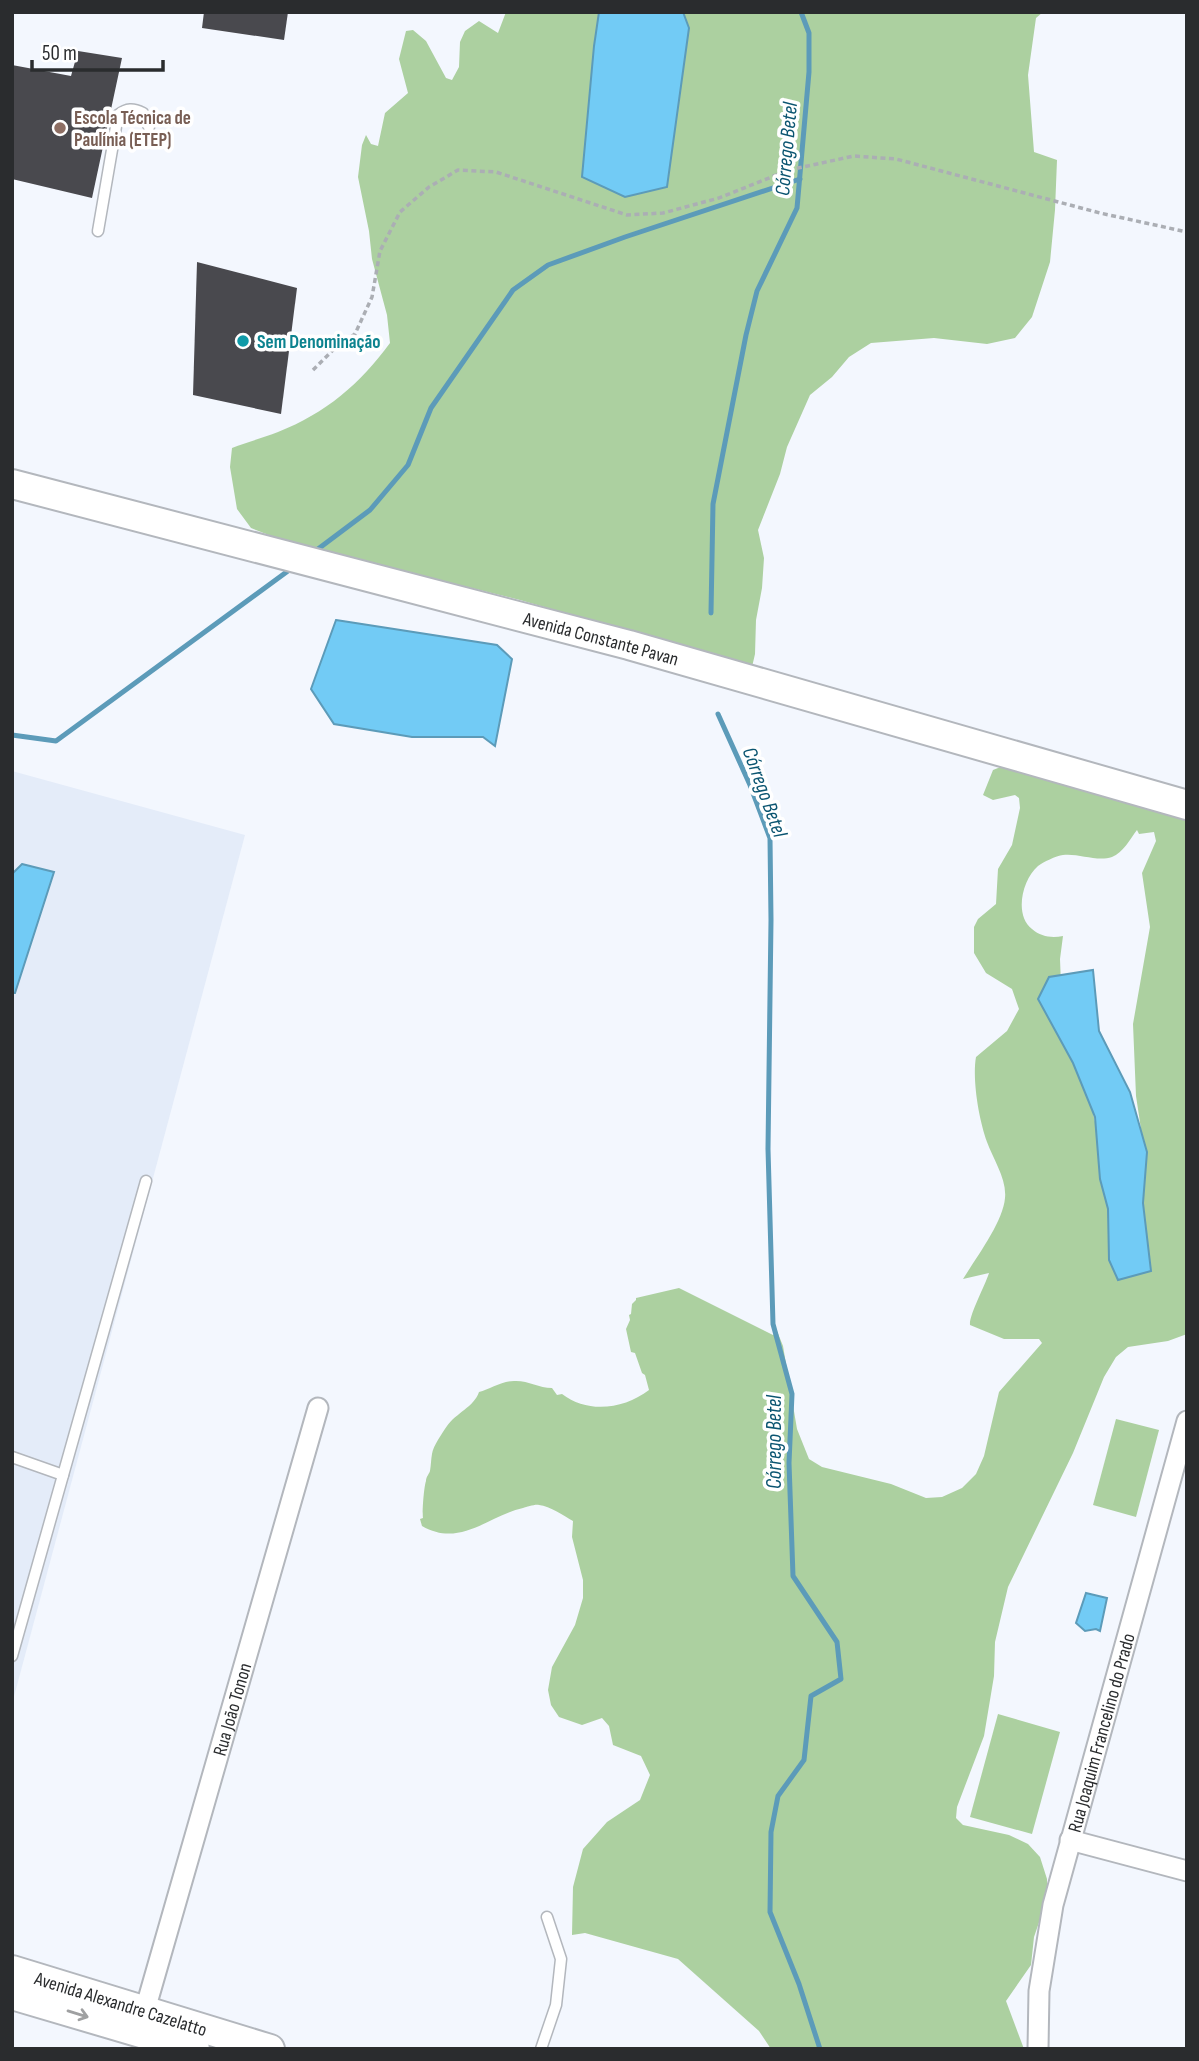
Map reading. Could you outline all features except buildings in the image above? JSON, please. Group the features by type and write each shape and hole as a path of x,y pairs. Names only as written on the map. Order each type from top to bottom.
{"street":[{"name":"Avenida Constante Pavan","path":"12,484 629,645 1187,805"},
{"name":"Rua João Tonon","path":"145,2011 318,1408"},
{"name":"Rua Joaquim Francelino do Prado","path":"1038,2049 1039,1991 1053,1905 1187,1421"},
{"path":"1070,1840 1187,1871"},
{"name":"Avenida Alexandre Cazelatto","path":"12,1970 270,2049"},
{"name":"Avenida Alexandre Cazelatto","path":"12,1995 195,2049"}],"lane":[{"path":"98,231 118,115 126,109 135,109 143,113 149,127"},
{"path":"12,1656 146,1181"},
{"path":"12,1457 63,1475"},
{"path":"541,2049 556,2005 561,1959 547,1917"}],"path":[{"path":"313,370 334,349 355,334 372,297 380,251 400,212 429,187 458,170 496,172 627,215 663,213 719,198 789,170 854,156 896,159 1100,213 1187,232"}],"shaded area":[{"path":"12,771 245,835 12,1704"}],"green space":[{"path":"506,12 1043,12 1036,18 1028,75 1034,152 1057,160 1050,262 1032,317 1015,338 987,344 934,338 871,343 849,357 832,377 810,395 787,447 780,474 758,530 764,558 752,667 520,600 289,543 251,528 237,509 230,467 232,448 312,416 341,396 367,372 390,343 387,315 372,259 358,177 366,135 371,144 378,146 385,113 408,93 399,59 406,31 413,30 426,41 446,78 452,80 459,67 460,42 465,31 479,21 498,33"},
{"path":"1008,764 1187,813 1187,1334 1168,1341 1128,1347 1116,1357 1104,1377 1073,1453 1008,1587 995,1642 994,1676 984,1736 957,1807 956,1818 963,1825 1009,1835 1028,1844 1040,1857 1047,1879 1047,1899 1034,1937 1031,1965 1006,2001 1024,2049 771,2049 759,2031 678,1959 585,1933 572,1935 573,1887 583,1849 607,1822 640,1800 650,1775 641,1756 613,1745 609,1726 602,1718 582,1725 559,1717 551,1705 548,1690 552,1667 575,1625 583,1598 583,1580 572,1537 573,1521 548,1507 535,1505 461,1532 436,1532 422,1526 420,1519 423,1518 426,1478 438,1439 479,1392 506,1382 521,1381 552,1388 557,1395 562,1394 583,1404 606,1407 629,1401 649,1390 635,1353 631,1352 626,1329 632,1304 636,1298 679,1288 773,1335 777,1331 783,1346 797,1429 809,1459 822,1467 891,1484 926,1498 942,1497 962,1488 976,1474 984,1456 999,1392 1042,1343 1039,1339 1004,1339 970,1325 989,1273 963,1279 994,1229 1005,1198 1002,1176 981,1123 975,1077 976,1057 1007,1031 1019,1009 1012,989 986,973 974,953 974,927 978,919 996,904 998,869 1012,845 1020,808 1019,798 1015,795 993,800 983,795 993,770","holes":["1137,830 1139,834 1154,832 1156,841 1142,873 1150,927 1133,1024 1136,1096 1146,1162 1120,1233 1084,1073 1063,1035 1060,959 1063,936 1047,936 1035,932 1026,923 1022,898 1032,872 1040,864 1063,855 1100,859 1112,857 1123,849"]},
{"path":"1116,1419 1159,1430 1136,1517 1093,1505"},
{"path":"998,1714 1060,1732 1032,1834 970,1817"}],"water":[{"path":"599,12 683,12 689,28 667,187 625,197 582,177"},
{"path":"336,620 497,645 512,659 495,746 483,737 412,737 334,724 311,689"},
{"path":"22,864 54,872 15,993 12,993 12,874"},
{"path":"1093,970 1099,1031 1130,1092 1147,1152 1143,1203 1151,1271 1118,1280 1109,1260 1108,1209 1100,1179 1095,1117 1073,1063 1038,999 1049,977"},
{"path":"1086,1593 1107,1598 1100,1631 1085,1631 1076,1623"}],"waterway":[{"name":"Córrego Betel","path":"711,613 713,504 746,335 757,291 797,208 809,72 809,33 801,12"},
{"path":"314,552 370,510 408,465 431,408 513,290 548,265 800,179"},
{"path":"12,735 56,741 292,568"},
{"name":"Córrego Betel","path":"718,714 770,838 768,1149 773,1324 792,1394 789,1463 793,1576 837,1642 841,1679 811,1696 804,1760 778,1796 771,1832 770,1912 799,1984 820,2049"}],"place":[{"name":"Escola Técnica de Paulínia (ETEP)","path":"60,128"},
{"name":"Sem Denominação","path":"243,341"}]}
